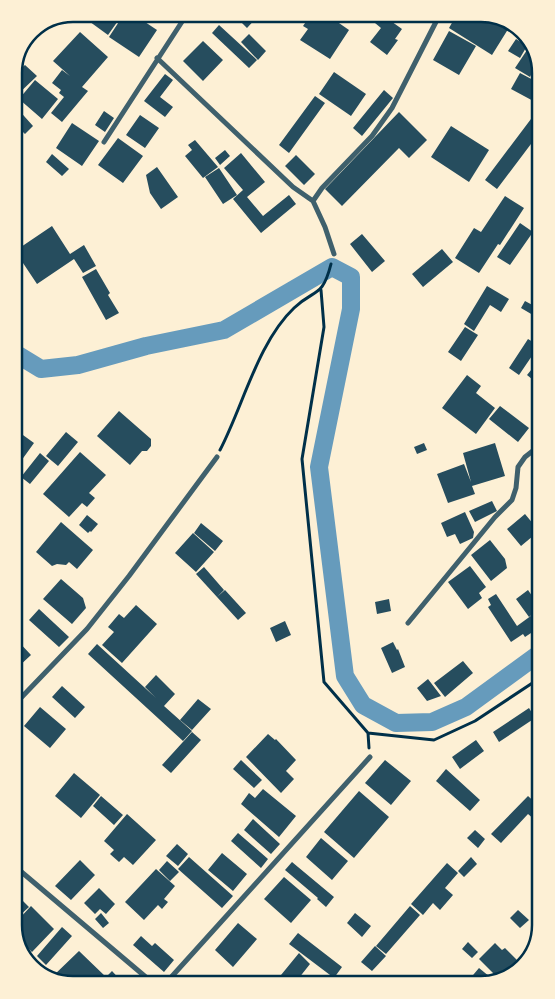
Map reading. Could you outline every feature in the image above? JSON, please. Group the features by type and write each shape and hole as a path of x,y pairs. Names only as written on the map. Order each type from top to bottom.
{"street":[{"path":"104,142 181,22"},
{"path":"314,201 322,188 372,136 392,108 435,23"},
{"path":"157,58 292,187 314,201 334,254"},
{"path":"408,623 495,517 512,500 516,488 518,467 525,457 532,452"},
{"path":"22,696 93,622 217,457"},
{"path":"172,976 370,757"},
{"path":"22,872 145,976"}],"path":[{"path":"217,457 271,336 294,308 321,290 328,277"},
{"path":"321,290 324,327 302,459 324,682 368,733 434,740 475,721 532,683"}],"building":[{"path":"90,22 117,22 108,35"},
{"path":"119,22 145,22 157,30 139,57 109,37"},
{"path":"241,22 252,22 247,28"},
{"path":"305,23 338,23 349,30 330,59 300,40 308,29 303,26"},
{"path":"375,23 393,23 402,29 395,39 398,40 387,55 370,42 381,28"},
{"path":"452,23 491,23 508,30 492,55 449,28"},
{"path":"219,25 257,60 249,68 212,33"},
{"path":"449,31 476,46 459,75 433,60"},
{"path":"80,32 108,57 82,87 88,91 62,122 51,113 64,97 59,93 61,90 52,83 62,70 70,76 53,61"},
{"path":"249,34 266,51 258,60 241,42"},
{"path":"516,39 526,48 520,58 508,51"},
{"path":"203,41 223,60 203,81 183,61"},
{"path":"527,50 532,64 532,76 530,77 515,68"},
{"path":"25,65 37,76 23,89 23,70"},
{"path":"334,72 366,94 351,116 319,94"},
{"path":"520,73 532,79 532,100 511,89"},
{"path":"165,74 173,80 160,97 173,107 165,117 144,101"},
{"path":"35,80 58,99 42,119 23,102 23,94"},
{"path":"384,90 393,98 362,136 353,128"},
{"path":"315,96 325,103 289,153 279,145"},
{"path":"104,111 114,118 105,132 95,125"},
{"path":"399,112 427,140 409,158 399,148 342,206 325,189"},
{"path":"23,115 33,126 25,134 23,132"},
{"path":"140,115 159,128 145,148 126,135"},
{"path":"532,118 532,143 497,189 485,180"},
{"path":"72,123 99,141 82,166 56,148"},
{"path":"451,126 489,150 469,182 431,157"},
{"path":"118,138 143,156 123,183 98,165"},
{"path":"195,140 218,167 203,178 185,156 192,150 188,145"},
{"path":"225,150 230,156 220,165 215,158"},
{"path":"241,153 265,182 247,197 263,216 289,195 296,204 261,233 233,199 243,190 224,168"},
{"path":"52,154 69,169 62,176 46,162"},
{"path":"296,155 315,174 304,185 285,166"},
{"path":"157,167 178,197 161,209 150,193 146,175"},
{"path":"219,168 237,195 223,204 205,177"},
{"path":"505,196 524,208 479,273 455,258 474,228 481,232"},
{"path":"520,223 532,231 510,265 497,257"},
{"path":"52,226 70,254 84,245 96,266 83,273 74,259 37,284 23,263 23,246"},
{"path":"362,234 385,261 372,272 350,244"},
{"path":"442,249 453,262 423,287 412,274"},
{"path":"96,269 119,313 106,320 82,277"},
{"path":"487,286 509,299 501,312 490,305 474,331 464,324"},
{"path":"525,301 532,305 532,314 521,308"},
{"path":"465,327 478,335 461,361 448,352"},
{"path":"528,339 532,341 532,356 519,375 509,368"},
{"path":"532,369 532,379 527,375"},
{"path":"467,375 481,386 476,393 495,408 476,434 442,408"},
{"path":"500,406 529,428 518,442 489,419"},
{"path":"119,411 151,439 151,446 147,451 142,451 130,465 97,436"},
{"path":"66,432 78,442 58,466 46,456"},
{"path":"23,435 34,443 23,459"},
{"path":"424,443 427,450 417,454 414,447"},
{"path":"495,443 505,476 472,486 475,494 448,503 437,474 464,464 471,482 463,453"},
{"path":"80,452 106,475 89,493 95,498 87,507 82,503 69,517 43,494"},
{"path":"40,453 49,461 30,484 23,478 23,475"},
{"path":"492,501 497,511 475,522 469,511"},
{"path":"465,512 474,532 473,538 460,544 455,534 447,537 441,523"},
{"path":"525,514 532,522 532,537 521,546 507,529"},
{"path":"87,515 98,524 88,533 79,525"},
{"path":"61,522 93,550 77,569 69,562 66,565 57,564 52,566 36,552"},
{"path":"201,523 223,541 215,551 194,533"},
{"path":"193,533 214,552 196,572 175,553"},
{"path":"490,540 505,559 507,568 491,581 471,555"},
{"path":"470,566 486,587 479,593 482,598 468,609 448,582"},
{"path":"204,567 224,590 217,597 196,574"},
{"path":"61,579 83,598 86,608 72,624 43,599"},
{"path":"225,590 246,613 238,620 217,597"},
{"path":"528,590 532,596 532,615 529,617 516,599"},
{"path":"496,594 517,626 532,615 532,632 525,637 523,634 511,642 488,607 491,605 488,599"},
{"path":"389,599 391,611 377,614 375,602"},
{"path":"136,605 157,624 122,663 102,645 114,632 108,627 119,614 124,618"},
{"path":"39,609 69,637 59,647 29,620"},
{"path":"285,621 291,635 276,642 270,628"},
{"path":"393,642 405,667 392,673 381,648"},
{"path":"97,644 156,698 145,687 156,675 175,694 164,706 192,731 183,741 88,654"},
{"path":"22,646 31,655 22,663"},
{"path":"463,661 473,673 445,697 434,683"},
{"path":"428,679 441,696 427,701 417,688"},
{"path":"62,686 85,707 75,718 52,697"},
{"path":"198,699 211,709 192,730 180,720"},
{"path":"40,707 66,729 50,748 24,726"},
{"path":"529,708 532,713 532,720 499,742 493,732"},
{"path":"192,732 201,740 171,773 162,765"},
{"path":"268,734 276,739 296,760 286,771 294,779 281,793 246,757"},
{"path":"476,740 484,751 460,769 452,757"},
{"path":"241,760 262,780 254,788 233,769"},
{"path":"385,760 411,781 391,805 365,783"},
{"path":"446,769 480,800 470,811 436,781"},
{"path":"74,773 100,795 81,818 55,796"},
{"path":"263,789 296,816 279,837 241,804 249,793 255,798"},
{"path":"359,791 389,817 354,858 324,832"},
{"path":"101,796 123,815 114,825 93,806"},
{"path":"528,796 532,800 532,817 528,814 501,843 491,834"},
{"path":"127,814 156,840 133,865 124,857 119,862 110,854 114,850 104,841"},
{"path":"253,819 280,844 271,854 244,830"},
{"path":"475,830 485,839 478,848 467,838"},
{"path":"238,833 268,859 261,868 231,841"},
{"path":"321,838 348,861 332,880 306,857"},
{"path":"177,844 188,854 178,866 166,856"},
{"path":"222,853 247,874 233,891 208,870"},
{"path":"189,857 233,896 222,908 178,869"},
{"path":"471,857 477,864 464,877 458,871"},
{"path":"80,860 95,875 71,900 55,886"},
{"path":"167,861 179,872 170,881 159,870"},
{"path":"292,862 334,897 326,907 285,870"},
{"path":"447,863 458,873 445,888 453,895 440,910 433,903 423,915 411,904"},
{"path":"156,869 175,886 164,899 168,902 162,909 158,905 144,920 125,902"},
{"path":"284,877 311,900 291,923 264,899"},
{"path":"99,888 115,904 106,914 100,909 95,914 84,903"},
{"path":"22,900 29,907 22,913"},
{"path":"31,906 54,929 32,952 27,947 23,935 22,916"},
{"path":"410,906 420,915 386,954 376,946"},
{"path":"518,910 529,920 520,928 510,918"},
{"path":"101,913 109,923 103,928 95,919"},
{"path":"355,913 371,926 362,937 347,923"},
{"path":"238,923 257,939 233,967 215,950"},
{"path":"62,927 72,936 46,965 37,956"},
{"path":"298,933 342,967 335,976 331,976 289,944"},
{"path":"141,936 152,946 155,943 174,960 164,972 133,945"},
{"path":"468,942 478,952 472,958 462,949"},
{"path":"495,943 502,950 505,948 518,961 507,970 495,975 479,959"},
{"path":"375,946 386,956 372,971 361,962"},
{"path":"79,951 105,976 64,976 56,973"},
{"path":"299,953 310,964 301,976 281,975"},
{"path":"479,968 489,976 482,976 472,976"},
{"path":"112,971 117,976 107,976"}],"waterway":[{"path":"23,358 41,369 78,365 146,346 224,330 332,267 351,277 351,309 319,467 345,676 363,705 396,723 432,722 466,707 532,659"}]}
